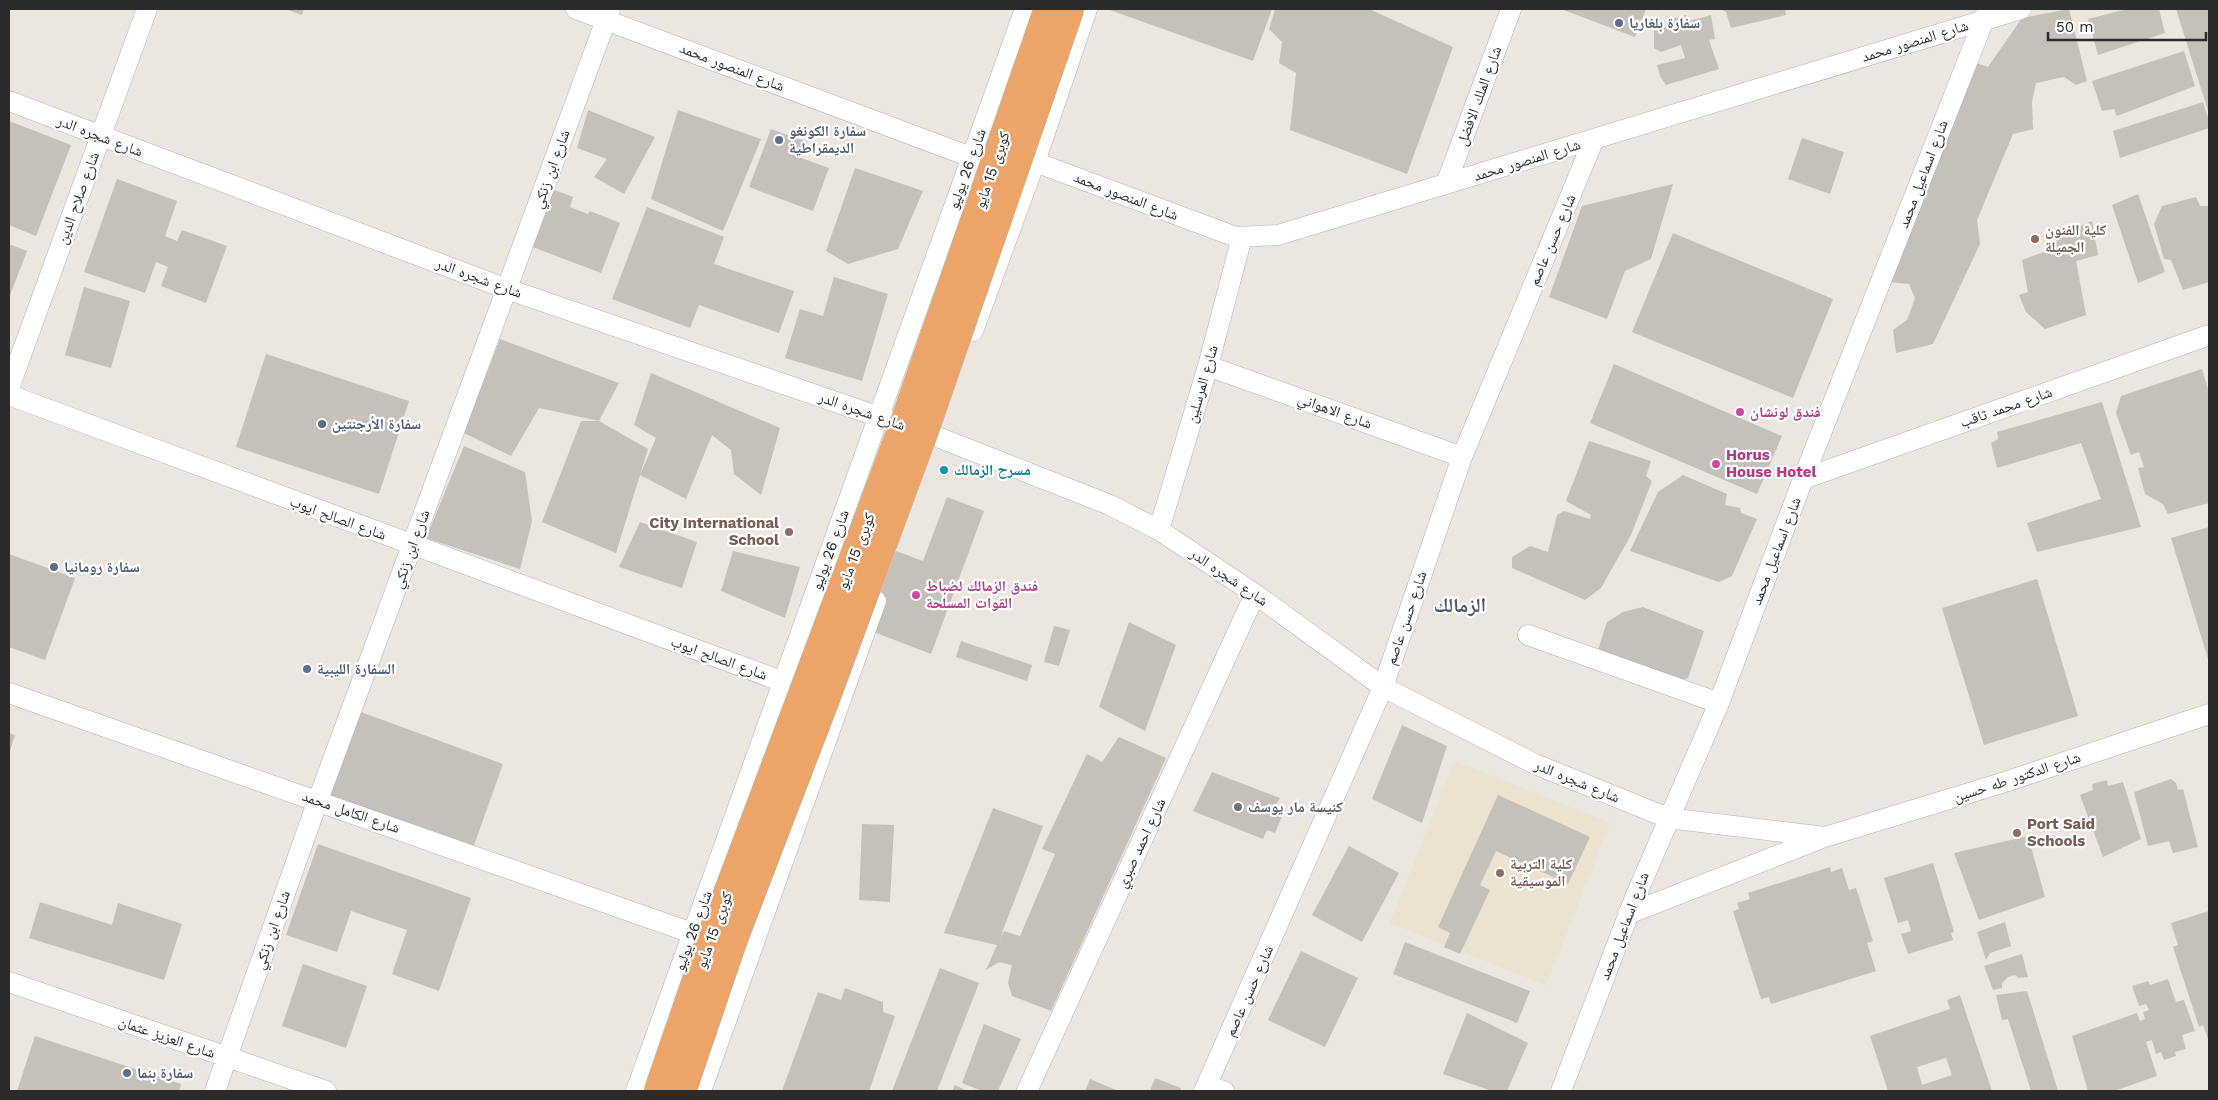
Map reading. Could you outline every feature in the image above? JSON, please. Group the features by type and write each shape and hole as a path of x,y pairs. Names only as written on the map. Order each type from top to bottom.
{"highway":[{"name":"كوبرى 15 مايو","path":"658,1091 711,937 904,422 1048,9"},
{"name":"كوبرى 15 مايو","path":"682,1091 733,941 926,427 1070,9"}],"street":[{"name":"شارع صلاح الدين","path":"9,388 147,9"},
{"name":"شارع المنصور محمد","path":"576,9 609,14 971,157"},
{"name":"شارع 26 يوليو","path":"636,1091 781,681 880,418 971,157 1026,9"},
{"path":"701,1091 1035,162 1087,9"},
{"name":"شارع الملك الافضل","path":"1446,184 1511,9"},
{"name":"شارع المنصور محمد","path":"1035,162 1215,230 1242,237 1278,235 1594,139 1986,15 2022,9"},
{"name":"شارع ابن زنكي","path":"215,1091 318,800 609,14"},
{"name":"شارع اسماعيل محمد","path":"1560,1091 1631,907 1719,703 1803,479 1986,15"},
{"name":"شارع شجره الدر","path":"9,101 507,289 935,436 1110,505 1159,530 1255,594 1382,687 1535,764 1668,818"},
{"name":"شارع حسن عاصم","path":"1212,1089 1382,687 1462,457 1594,139"},
{"name":"شارع المرسلين","path":"1159,530 1208,366 1242,237"},
{"name":"شارع محمد ثاقب","path":"1803,479 2209,336"},
{"name":"شارع الاهواني","path":"1208,366 1462,457"},
{"name":"شارع الصالح ايوب","path":"9,395 412,546 781,681"},
{"name":"شارع احمد صبري","path":"1027,1091 1255,594"},
{"path":"1528,635 1719,703"},
{"name":"شارع الكامل محمد","path":"9,694 318,800 692,933"},
{"name":"شارع الدكتور طه حسين","path":"1631,907 1825,837 2005,782 2209,714"},
{"name":"شارع الدكتور طه حسين","path":"1668,818 1825,837"},
{"name":"شارع العزيز عثمان","path":"9,982 326,1091"}],"shaded area":[{"name":"كلية التربية الموسيقية","path":"1454,761 1610,823 1546,985 1390,923"}],"building":[{"path":"285,9 304,9 302,15"},
{"path":"1107,9 1272,9 1253,61"},
{"path":"1275,9 1369,9 1453,47 1407,174 1290,130 1296,73 1279,63 1282,42 1269,29"},
{"name":"سفارة بلغاريا","path":"1561,9 1646,9 1635,37"},
{"path":"1720,9 1785,9 1786,15 1731,28 1726,12"},
{"path":"2069,9 2087,81 2076,85 2064,77 2036,83 2032,102 2033,129 2013,134 1977,220 1980,244 1933,344 1896,353 1893,330 1907,320 1915,298 1909,284 1889,282 1973,62 1988,67 2022,18"},
{"path":"2127,9 2159,9 2165,33 2098,55 2088,19"},
{"path":"2176,9 2209,9 2209,114"},
{"path":"1686,15 1689,21 1711,15 1715,39 1709,40 1719,69 1666,85 1660,76 1657,65 1685,58 1681,45 1661,52 1654,48 1654,30 1671,26 1669,20"},
{"path":"2184,51 2195,86 2117,116 2114,109 2102,111 2092,81"},
{"path":"2203,102 2209,121 2209,128 2120,158 2113,131"},
{"path":"588,110 655,137 624,194 594,177 607,159 577,148"},
{"path":"678,110 761,139 723,231 651,199"},
{"path":"9,121 71,145 36,236 9,225"},
{"path":"771,129 807,142 801,158 829,168 813,211 749,187"},
{"path":"1802,138 1844,152 1830,194 1788,179"},
{"path":"855,168 923,191 898,249 848,264 826,251"},
{"path":"117,179 177,201 165,236 177,241 182,230 227,246 206,303 161,286 168,267 156,262 145,293 84,272"},
{"path":"1673,184 1651,259 1625,271 1607,319 1549,297 1582,206"},
{"path":"552,189 573,197 570,207 588,214 590,211 620,223 601,273 530,246"},
{"path":"2138,194 2165,272 2138,283 2112,205"},
{"path":"2196,197 2200,206 2209,206 2209,282 2183,290 2171,260 2164,259 2154,224 2162,206"},
{"path":"647,207 724,237 714,264 794,291 779,333 699,305 690,328 612,299"},
{"path":"2092,221 2098,255 2076,261 2086,315 2045,329 2026,312 2019,295 2028,292 2022,260 2052,249 2053,237"},
{"path":"1673,233 1833,299 1793,398 1632,332"},
{"path":"9,244 27,251 9,298"},
{"path":"834,277 888,294 862,381 785,358 800,309 823,316"},
{"path":"84,287 130,301 111,368 65,355"},
{"path":"500,339 619,383 599,421 539,408 511,456 464,433"},
{"name":"سفارة الأرجنتين","path":"266,354 409,401 379,494 236,447"},
{"path":"1614,364 1782,436 1757,494 1590,423"},
{"path":"2202,369 2209,393 2209,503 2168,514 2163,504 2145,494 2138,468 2144,467 2139,452 2131,455 2116,413 2121,396"},
{"path":"651,373 780,428 761,495 734,474 731,450 712,435 686,499 640,475 656,438 634,425"},
{"path":"2102,402 2141,527 2037,552 2027,523 2101,499 2081,443 1997,468 1991,443 1998,439 1997,432"},
{"path":"581,421 599,421 648,449 616,553 542,522"},
{"path":"1589,441 1651,461 1646,476 1652,481 1631,535 1601,588 1585,600 1512,568 1512,557 1530,546 1548,552 1557,515 1564,511 1590,519 1591,515 1566,501"},
{"path":"464,446 525,472 532,521 520,569 426,538"},
{"path":"1683,475 1727,494 1725,505 1740,508 1741,513 1757,519 1732,576 1719,582 1630,551 1658,492"},
{"name":"فندق الزمالك لضباط القوات المسلحة","path":"947,497 984,511 931,654 866,629 896,551 923,561"},
{"path":"640,522 697,542 682,588 619,567"},
{"path":"2209,527 2209,662 2171,538"},
{"path":"733,551 800,567 785,618 721,591"},
{"path":"9,554 75,578 45,660 9,647"},
{"path":"2037,579 2078,716 1984,745 1942,608"},
{"path":"1643,607 1704,631 1688,678 1676,683 1680,678 1610,655 1597,653 1607,622 1623,612"},
{"path":"1129,622 1176,645 1145,731 1099,707"},
{"path":"1054,626 1070,630 1059,666 1044,662"},
{"path":"961,641 1032,665 1027,681 956,657"},
{"path":"358,711 503,764 473,848 328,795"},
{"path":"1402,725 1447,746 1422,823 1372,799"},
{"path":"9,733 15,735 9,754"},
{"path":"1119,737 1166,758 1051,1011 1012,996 1008,983 1012,965 999,962 986,970 997,945 944,933 993,808 1043,826 1000,938 1004,931 1020,936 1055,854 1042,849 1087,754 1102,762"},
{"name":"كنيسة مار يوسف","path":"1212,772 1280,798 1276,805 1285,809 1275,833 1267,830 1263,839 1193,811"},
{"path":"2171,779 2176,783 2178,790 2183,789 2198,847 2173,853 2169,841 2148,846 2134,792"},
{"path":"2107,780 2108,786 2123,782 2141,839 2103,857 2080,795 2093,790 2092,784"},
{"path":"1498,795 1590,837 1568,884 1496,851 1480,885 1490,890 1460,954 1444,947 1450,933 1438,927"},
{"path":"862,824 894,825 890,902 859,900"},
{"path":"2028,836 2045,897 1979,920 1954,853"},
{"path":"318,844 471,898 439,991 392,974 407,930 351,911 337,952 286,935"},
{"path":"1349,846 1399,873 1362,942 1312,915"},
{"path":"1933,863 1954,932 1951,933 1953,940 1908,954 1901,934 1911,931 1908,920 1898,923 1884,878"},
{"path":"1830,867 1831,872 1842,868 1849,890 1856,888 1873,941 1867,943 1876,971 1771,1004 1769,997 1761,999 1733,911 1739,909 1737,903 1750,899 1748,893"},
{"path":"40,902 112,925 118,903 182,924 164,980 29,938"},
{"path":"2209,911 2209,1042 2203,1025 2199,1027 2173,947 2178,945 2171,923"},
{"path":"2005,922 2011,946 1990,953 1986,960 1977,932"},
{"path":"1405,942 1530,991 1517,1023 1393,974"},
{"path":"1301,951 1358,978 1325,1047 1268,1020"},
{"path":"2022,954 2028,977 2019,978 2015,975 2008,977 2002,983 2002,988 1993,990 1984,966"},
{"path":"303,964 367,986 346,1048 282,1026"},
{"path":"940,968 979,983 937,1091 892,1091"},
{"path":"2168,979 2176,1002 2184,1000 2195,1031 2182,1035 2186,1049 2175,1052 2176,1056 2164,1060 2161,1052 2156,1054 2152,1040 2146,1042 2157,1076 2114,1091 2088,1091 2072,1036 2137,1013 2140,1021 2145,1019 2143,1012 2149,1010 2146,1004 2139,1006 2132,986 2148,981 2150,985"},
{"path":"845,988 883,1002 883,1012 895,1016 869,1091 782,1091 818,992 841,1000"},
{"path":"2027,991 2058,1091 2031,1091 2008,1019 2002,1020 1996,995"},
{"path":"1960,995 1992,1091 1888,1091 1870,1036 1950,1009 1947,1000","holes":["1946,1058 1952,1075 1922,1085 1917,1067"]},
{"path":"1467,1013 1528,1043 1507,1091 1492,1091 1443,1074"},
{"path":"984,1024 1021,1039 998,1091 982,1091 962,1083"},
{"path":"35,1036 181,1084 179,1091 17,1091"},
{"path":"1155,1078 1181,1088 1180,1091 1150,1091"},
{"path":"1090,1079 1116,1090 1085,1091"},
{"path":"955,1085 967,1091 952,1091"}],"place":[{"name":"سفارة بلغاريا","path":"1619,23"},
{"name":"سفارة الكونغو الديمقراطية","path":"779,140"},
{"name":"كلية الفنون الجميلة","path":"2035,239"},
{"name":"فندق لونشان","path":"1740,412"},
{"name":"سفارة الأرجنتين","path":"322,424"},
{"name":"Horus House Hotel","path":"1716,464"},
{"name":"مسرح الزمالك","path":"944,470"},
{"name":"City International School","path":"789,532"},
{"name":"سفارة رومانيا","path":"54,567"},
{"name":"فندق الزمالك لضباط القوات المسلحة","path":"916,595"},
{"name":"السفارة الليبية","path":"307,669"},
{"name":"كنيسة مار يوسف","path":"1238,807"},
{"name":"Port Said Schools","path":"2017,833"},
{"name":"كلية التربية الموسيقية","path":"1500,873"},
{"name":"سفارة بنما","path":"127,1073"}],"district":[{"name":"الزمالك","path":"1460,605"}]}
